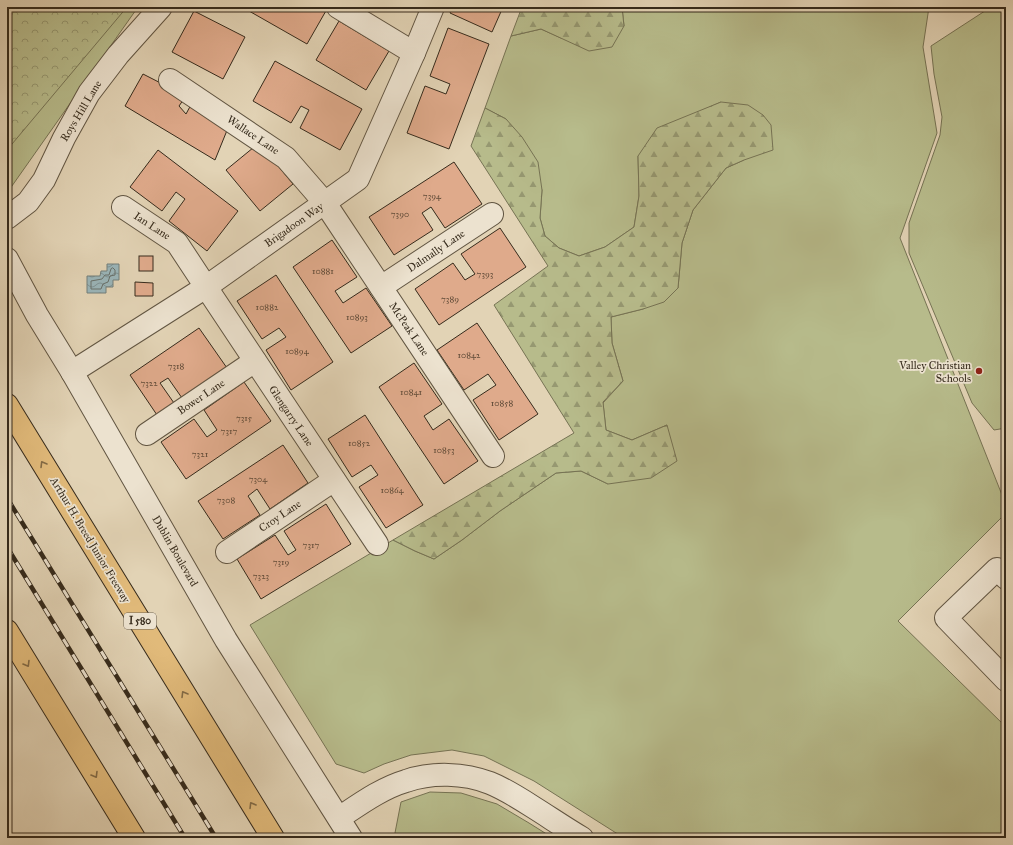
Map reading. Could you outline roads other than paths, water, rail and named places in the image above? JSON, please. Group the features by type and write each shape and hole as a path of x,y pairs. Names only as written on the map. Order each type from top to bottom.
{"highway":[{"name":"Arthur H. Breed Junior Freeway","path":"7,405 273,838"},
{"path":"7,631 134,838"}],"street":[{"name":"Roys Hill Lane","path":"7,218 28,202 44,180 64,138 89,93 118,55 161,7"},
{"path":"338,7 414,53"},
{"name":"Brigadoon Way","path":"72,372 206,288 358,179 433,7"},
{"name":"Wallace Lane","path":"170,80 286,158 325,203"},
{"name":"McPeak Lane","path":"325,203 493,456"},
{"name":"Ian Lane","path":"123,207 177,243 206,288"},
{"name":"Dalmally Lane","path":"381,287 492,214"},
{"name":"Dublin Boulevard","path":"7,259 37,315 72,372 226,640 351,838"},
{"name":"Glengarry Lane","path":"206,288 376,544"},
{"name":"Bower Lane","path":"147,434 255,361"},
{"name":"Croy Lane","path":"227,552 334,480"},
{"path":"1006,578 997,569 946,618 1006,680"},
{"path":"339,818 375,795 406,780 427,776 447,775 480,780 500,788 519,798 582,838"}],"water":[{"path":"107,264 119,264 119,280 113,280 113,287 106,287 106,293 87,293 87,276 100,276 101,271 107,271"}],"railway":[{"path":"7,498 216,838"},
{"path":"7,547 185,838"}],"place":[{"name":"Valley Christian Schools","path":"979,371"}]}
